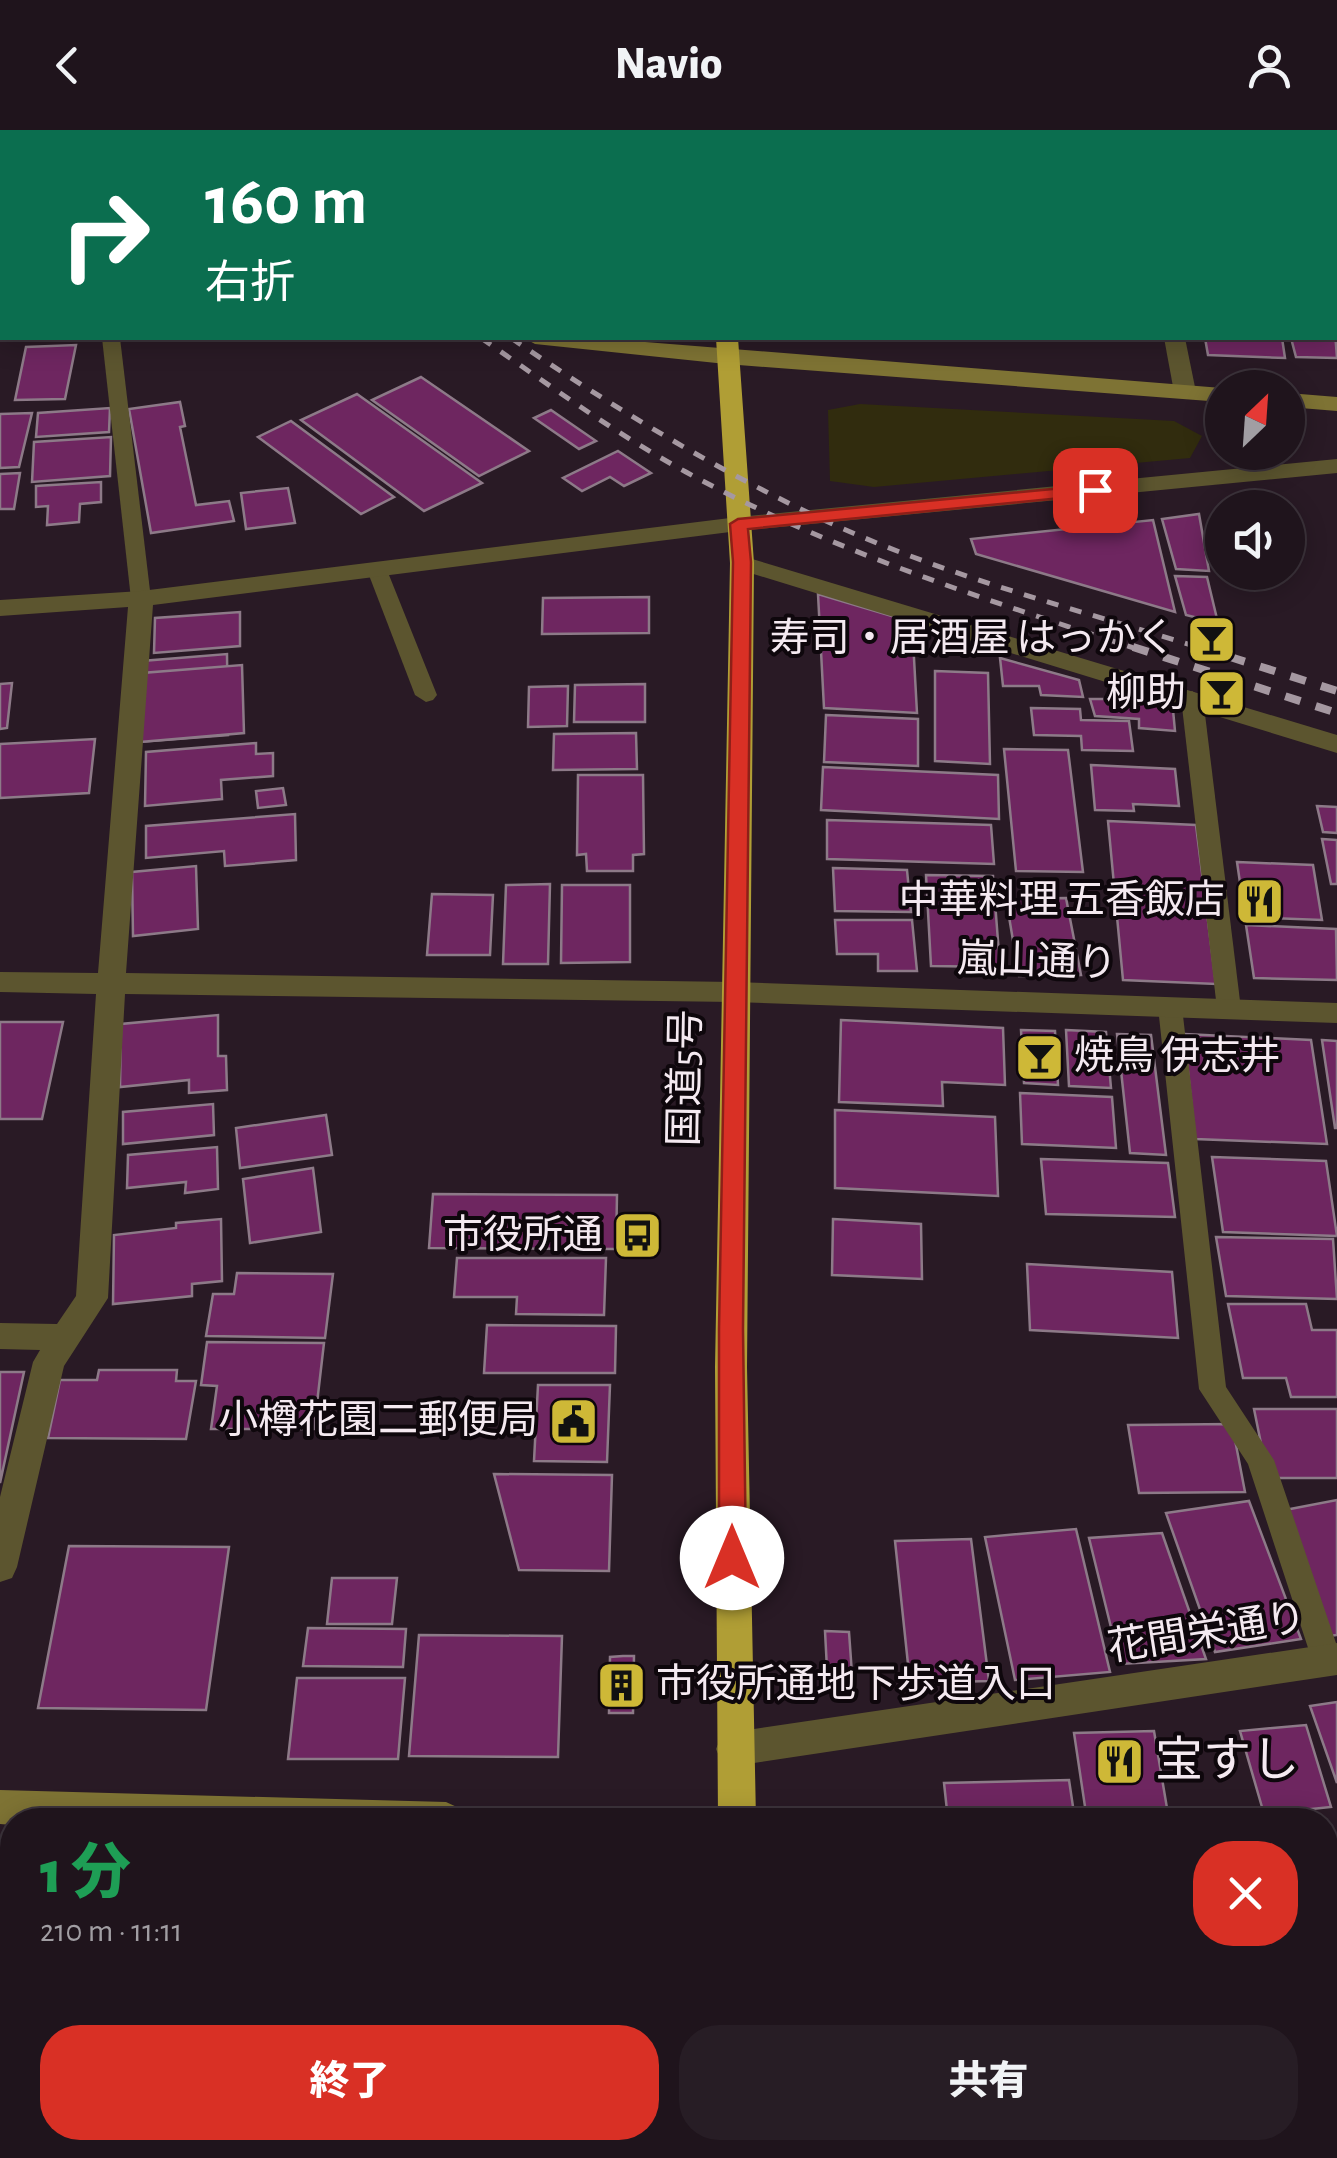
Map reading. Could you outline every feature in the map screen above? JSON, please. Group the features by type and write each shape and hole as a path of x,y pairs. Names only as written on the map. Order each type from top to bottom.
{"highway":[{"name":"国道5号","path":"726,347 742,562 731,1386 736,1808"}],"street":[{"path":"577,340 726,347 1205,394"},
{"path":"1174,340 1186,392"},
{"path":"1305,401 1337,404"},
{"path":"0,608 377,570 738,524 1337,466"},
{"path":"742,562 1337,744"},
{"path":"0,1567 48,1362 92,1298 141,592"},
{"name":"嵐山通り","path":"0,982 734,992 1337,1013"},
{"path":"0,1336 64,1336"},
{"name":"花間栄通り","path":"734,1749 1332,1659"},
{"path":"0,1807 34,1808"}],"lane":[{"path":"110,340 141,592"},
{"path":"377,570 426,695"},
{"path":"1192,698 1228,1009"},
{"path":"1170,1006 1213,1389 1260,1460 1332,1659"}],"shaded area":[{"path":"860,404 1174,421 1202,436 1190,458 874,487 830,481 828,410"}],"building":[{"path":"1205,340 1282,340 1285,358 1208,355"},
{"path":"1292,340 1336,340 1337,358 1296,357"},
{"path":"76,345 65,399 15,400 26,347"},
{"path":"421,377 529,451 479,476 372,400"},
{"path":"357,394 482,483 424,511 301,420"},
{"path":"180,402 185,426 180,427 196,505 229,501 234,521 151,533 129,409"},
{"path":"110,408 109,432 36,437 38,413"},
{"path":"551,410 596,441 579,449 534,418"},
{"path":"32,413 19,467 0,468 0,414"},
{"path":"291,421 394,497 361,514 258,437"},
{"path":"111,437 110,476 32,482 34,442"},
{"path":"618,451 651,473 624,486 610,477 582,491 563,478"},
{"path":"20,473 14,509 0,509 0,474"},
{"path":"101,482 101,502 80,504 79,522 47,525 48,506 36,507 36,486"},
{"path":"288,488 295,523 246,529 241,493"},
{"path":"1199,514 1205,571 1176,569 1162,519"},
{"path":"1153,520 1175,612 976,554 971,539"},
{"path":"1175,576 1205,577 1205,590 1210,590 1218,623 1186,615"},
{"path":"818,594 912,622 917,713 824,708"},
{"path":"649,597 649,633 542,634 543,598"},
{"path":"240,612 240,646 154,653 155,618"},
{"path":"227,654 228,735 140,742 142,661"},
{"path":"1000,658 1079,680 1083,697 1041,695 1039,686 1003,686"},
{"path":"242,665 244,733 140,742 142,673"},
{"path":"935,671 988,673 990,764 935,761"},
{"path":"12,683 7,728 0,729 0,684"},
{"path":"645,684 645,722 574,722 575,685"},
{"path":"568,686 567,726 528,727 529,687"},
{"path":"1090,699 1141,699 1173,710 1175,731 1139,728 1139,719 1095,716"},
{"path":"1031,708 1080,709 1081,720 1129,721 1133,751 1082,750 1081,736 1034,735"},
{"path":"826,715 918,719 918,766 824,762"},
{"path":"636,733 637,769 553,770 554,734"},
{"path":"95,739 89,793 0,798 0,744"},
{"path":"256,743 256,754 273,753 273,776 221,780 222,799 145,806 146,752"},
{"path":"1004,749 1068,750 1083,872 1016,871"},
{"path":"1091,765 1175,769 1179,806 1133,804 1134,811 1095,810"},
{"path":"823,767 998,775 999,819 821,810"},
{"path":"578,775 643,775 644,854 633,855 633,871 587,871 586,854 577,855"},
{"path":"283,788 286,805 258,808 256,791"},
{"path":"1317,806 1337,807 1337,833 1323,832"},
{"path":"295,814 296,860 225,866 224,851 146,858 146,826"},
{"path":"827,820 991,825 994,864 827,859"},
{"path":"1108,821 1196,825 1216,984 1123,980"},
{"path":"1322,839 1337,840 1337,884 1331,884"},
{"path":"1237,862 1313,865 1322,920 1245,917"},
{"path":"196,866 198,929 133,936 132,872"},
{"path":"833,868 907,870 911,912 835,911"},
{"path":"926,875 993,876 1000,967 931,966"},
{"path":"550,884 548,964 503,964 506,885"},
{"path":"562,885 630,885 630,962 561,963"},
{"path":"432,894 493,895 490,955 427,955"},
{"path":"1066,898 1081,975 1019,976 1006,899"},
{"path":"835,920 912,920 917,971 878,971 878,954 837,954"},
{"path":"1246,925 1336,929 1337,980 1254,978"},
{"path":"218,1015 218,1056 226,1056 227,1090 189,1093 189,1080 120,1087 121,1024"},
{"path":"841,1020 1003,1028 1005,1085 942,1082 943,1106 839,1102"},
{"path":"0,1022 63,1022 42,1119 0,1119"},
{"name":"焼鳥 伊志井","path":"1021,1030 1055,1031 1058,1085 1024,1083"},
{"path":"1066,1030 1106,1032 1111,1088 1069,1086"},
{"path":"1117,1034 1151,1035 1166,1155 1130,1153"},
{"path":"1184,1034 1311,1040 1327,1144 1195,1139"},
{"path":"1322,1040 1337,1041 1337,1128 1335,1128"},
{"path":"1020,1093 1112,1097 1116,1148 1022,1144"},
{"path":"213,1104 214,1135 123,1144 123,1112"},
{"path":"835,1110 995,1117 998,1196 835,1188"},
{"path":"326,1115 332,1155 240,1168 236,1128"},
{"path":"217,1147 218,1189 185,1193 186,1182 127,1188 128,1155"},
{"path":"1212,1157 1326,1161 1337,1236 1223,1232"},
{"path":"1041,1159 1168,1163 1175,1217 1046,1214"},
{"path":"313,1168 321,1232 250,1243 243,1179"},
{"path":"433,1194 617,1195 616,1249 429,1248"},
{"path":"221,1219 222,1281 192,1284 192,1296 113,1304 114,1235"},
{"path":"833,1219 921,1224 922,1279 832,1275"},
{"path":"1216,1237 1333,1239 1337,1299 1226,1296"},
{"path":"457,1258 606,1258 604,1315 516,1314 517,1297 454,1297"},
{"path":"1027,1264 1172,1272 1178,1338 1030,1330"},
{"path":"237,1273 333,1274 325,1338 206,1336 213,1294 234,1294"},
{"path":"1228,1304 1306,1304 1312,1330 1337,1330 1337,1397 1291,1397 1286,1378 1243,1378"},
{"path":"487,1325 616,1326 615,1373 484,1373"},
{"path":"207,1342 324,1343 314,1429 211,1429 217,1386 201,1385"},
{"path":"99,1370 177,1370 176,1381 196,1381 186,1439 48,1438 60,1380 97,1380"},
{"path":"0,1372 24,1372 0,1483"},
{"path":"538,1385 610,1385 607,1462 534,1461"},
{"path":"1254,1409 1337,1409 1337,1478 1268,1478"},
{"path":"1232,1424 1245,1492 1139,1493 1128,1425"},
{"path":"494,1474 612,1475 609,1571 519,1570"},
{"path":"1337,1500 1337,1635 1329,1636 1285,1510"},
{"path":"1249,1501 1301,1639 1215,1652 1166,1513"},
{"path":"1076,1529 1110,1672 1015,1680 985,1537"},
{"path":"1162,1533 1206,1659 1120,1664 1089,1538"},
{"path":"971,1539 989,1681 910,1683 895,1541"},
{"path":"69,1546 229,1547 206,1710 38,1708"},
{"path":"332,1578 397,1578 392,1624 327,1624"},
{"path":"308,1628 406,1629 403,1667 303,1666"},
{"name":"市役所通地下歩道入口","path":"825,1631 849,1632 853,1688 828,1688"},
{"path":"419,1635 562,1636 558,1757 409,1756"},
{"name":"市役所通地下歩道入口","path":"634,1656 633,1713 609,1713 610,1657"},
{"path":"297,1678 405,1678 398,1759 288,1759"},
{"path":"1337,1702 1337,1783 1310,1706"},
{"path":"1306,1725 1331,1807 1262,1808 1240,1731"},
{"path":"1154,1731 1167,1808 1085,1808 1074,1733"},
{"path":"1069,1780 1073,1808 947,1808 944,1783"}],"railway":[{"path":"484,340 633,441 795,526 909,572 1140,650"},
{"path":"514,340 665,436 826,521 966,576 1207,650"},
{"path":"1133,647 1337,713"},
{"path":"1199,647 1337,691"}],"place":[{"name":"寿司・居酒屋 はっかく","path":"1211,639"},
{"name":"柳助","path":"1221,694"},
{"name":"中華料理 五香飯店","path":"1260,901"},
{"name":"焼鳥 伊志井","path":"1039,1057"},
{"name":"市役所通","path":"638,1236"},
{"name":"小樽花園二郵便局","path":"573,1421"},
{"name":"市役所通地下歩道入口","path":"621,1685"},
{"name":"宝すし","path":"1120,1762"}],"route":[{"path":"732,1558 734,992 742,562 738,524 1095,490"}]}
